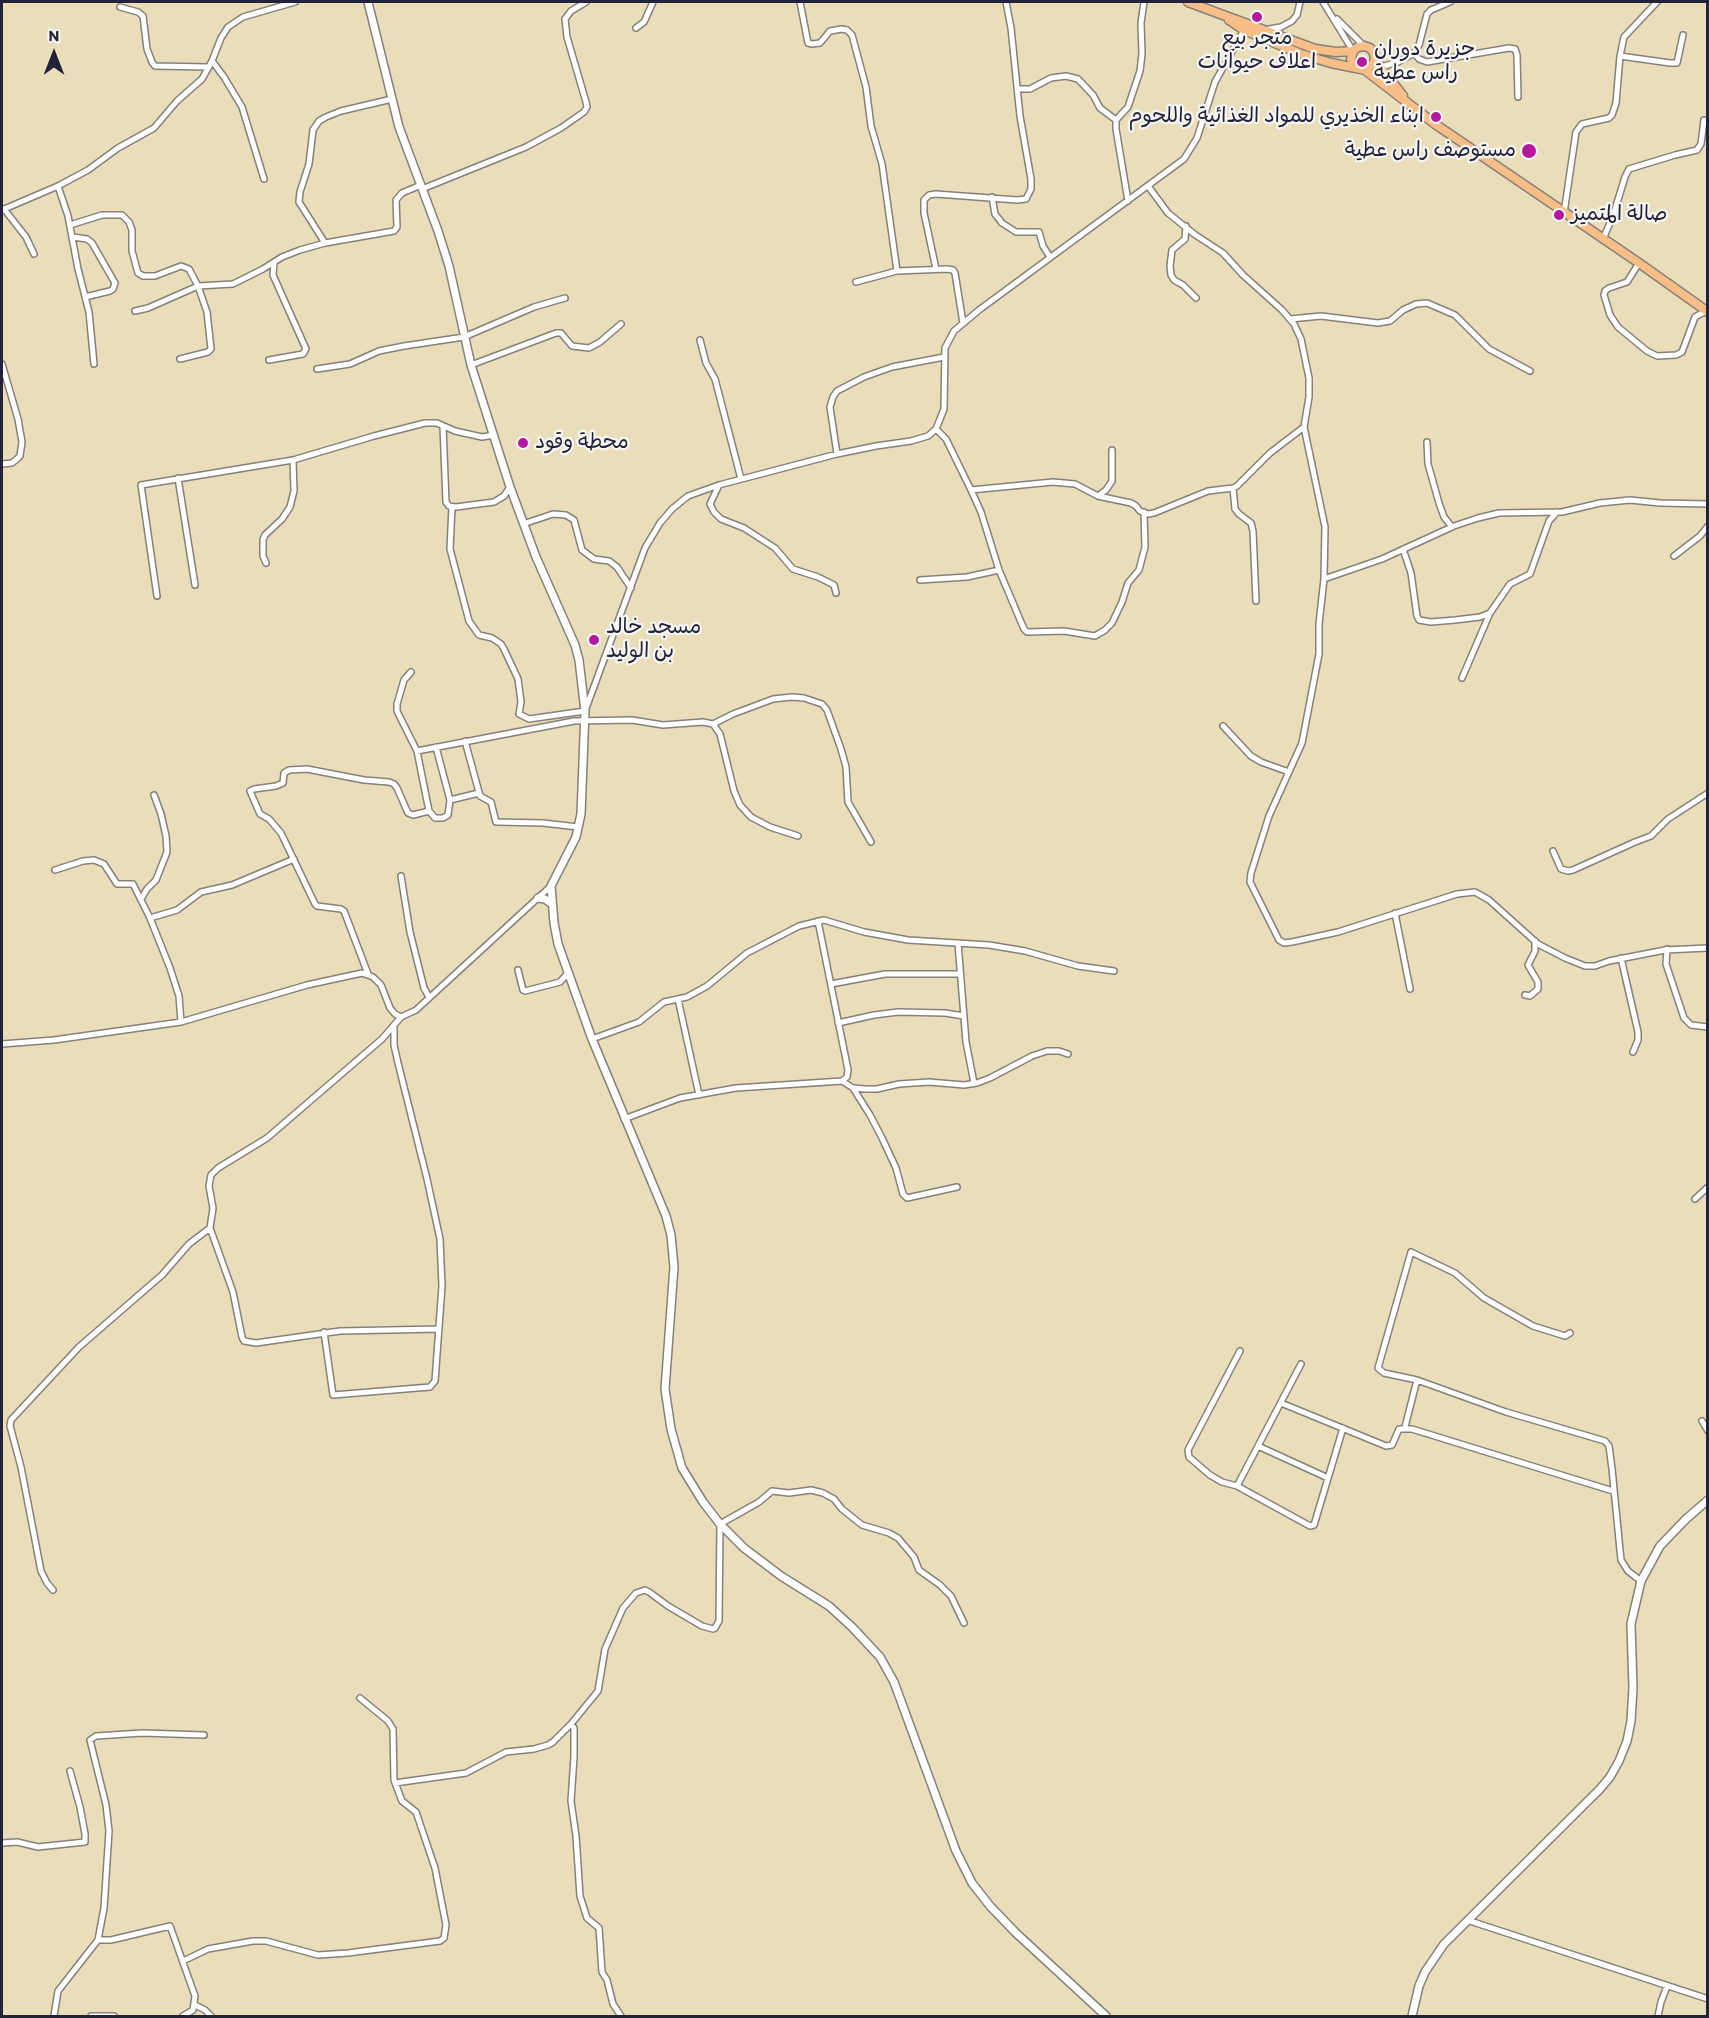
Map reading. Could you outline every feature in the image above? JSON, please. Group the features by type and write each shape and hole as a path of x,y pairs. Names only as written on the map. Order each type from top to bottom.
{"main road":[{"path":"1188,2 1244,25 1301,54 1360,69 1378,63"},
{"path":"1244,25 1315,49 1336,52 1353,51 1364,46 1372,51 1406,101"},
{"path":"1353,51 1351,59 1360,69 1435,124 1707,312"}],"street":[{"path":"34,254 26,237 3,210 58,186 154,128 177,101 202,79 221,38 233,22 295,2"},
{"path":"368,2 399,127 449,266 471,365 510,487 536,557 575,645 582,679 585,711 581,814 567,857 551,886 416,1010 401,1017 394,1027 267,1138 218,1168 211,1175 209,1186 213,1208 210,1227 233,1292 244,1341 256,1343 324,1332 438,1329"},
{"path":"135,311 148,308 198,286 233,284 290,253 325,243 394,231 397,226 396,200 402,193 526,147 561,128 584,112 587,107 567,38 565,20 571,11 586,2"},
{"path":"636,28 644,22 653,2"},
{"path":"800,2 808,43 820,43 830,32 842,29 852,35 866,87 872,126 882,164 897,271"},
{"path":"936,269 924,213 924,200 929,195 992,197 1004,200 1026,199 1031,189 1010,20 1005,2"},
{"path":"1128,201 1116,120 1128,107 1140,71 1144,2"},
{"path":"585,711 645,548 660,523 688,496 719,485 837,454 928,436 936,429 944,409 944,357 949,339 963,322 1178,164 1191,150 1197,138 1215,82 1244,25 1272,30 1287,25 1297,15 1300,2"},
{"path":"1323,2 1364,46"},
{"path":"1378,63 1398,62 1414,53 1419,45 1427,15 1431,10 1450,2"},
{"path":"1564,213 1576,132 1582,124 1609,118 1612,115 1616,103 1624,37 1657,2"},
{"path":"120,7 138,12 143,16 147,49 153,64 159,66 210,64 225,77 242,107 264,179"},
{"path":"1330,11 1353,51"},
{"path":"1620,56 1677,63 1683,36"},
{"path":"1414,53 1419,59 1427,62 1509,48 1515,49 1518,97"},
{"path":"1017,89 1030,89 1051,78 1066,76 1078,79 1094,94 1100,108 1116,120"},
{"path":"325,243 299,202 309,164 313,130 319,121 341,111 392,99"},
{"path":"1603,239 1613,216 1624,177 1629,169 1697,150 1701,144 1704,120"},
{"path":"58,186 73,237 85,297 94,364"},
{"path":"1148,186 1168,213 1222,253 1290,319 1301,339 1309,378 1309,397 1304,427 1325,528 1324,579 1317,669 1302,743 1269,816 1250,882 1279,940 1284,943 1292,942 1338,932 1457,894 1474,892 1489,900 1535,941 1585,966 1595,966 1621,958 1667,950 1707,948"},
{"path":"992,197 995,214 1002,223 1016,232 1039,231 1043,246 1050,257"},
{"path":"70,225 102,215 122,215 129,222 132,230 132,251 138,273 148,277 159,276 184,266 189,269 207,312 211,348 208,352 180,359"},
{"path":"1186,226 1185,239 1172,250 1171,275 1196,298"},
{"path":"73,237 87,239 92,243 115,284 110,291 85,297"},
{"path":"269,360 303,354 306,349 273,275 274,262"},
{"path":"1639,263 1627,282 1609,288 1604,295 1610,315 1618,327 1647,351 1658,356 1676,355 1682,352 1695,317 1707,312"},
{"path":"856,282 897,271 948,269 955,273 963,322"},
{"path":"317,369 350,364 379,351 464,337 534,307 565,298"},
{"path":"1290,319 1321,316 1378,323 1390,321 1403,310 1416,304 1427,303 1455,315 1489,349 1530,371"},
{"path":"471,365 556,333 561,333 572,346 589,348 621,324"},
{"path":"700,340 706,363 715,378 741,479"},
{"path":"837,454 831,407 837,391 884,370 944,357"},
{"path":"2,364 18,419 22,442 17,459 12,464 2,464"},
{"path":"157,596 141,485 292,460 432,422 455,431 482,437 494,435"},
{"path":"443,426 446,502 452,507 495,502 504,496 510,487"},
{"path":"971,490 1053,482 1075,484 1098,496 1131,503 1144,512 1154,513 1208,491 1233,488 1270,453 1304,427"},
{"path":"936,429 946,440 971,490 981,512 999,570 1025,630 1030,632 1064,631 1095,636 1112,623 1128,583 1139,570 1145,547 1144,512"},
{"path":"1427,442 1428,464 1437,496 1444,517 1452,527"},
{"path":"1098,496 1112,481 1112,450"},
{"path":"266,563 263,556 265,535 282,519 290,507 294,491 292,460"},
{"path":"178,478 195,585"},
{"path":"719,485 710,504 721,519 744,528 775,548 793,569 834,585 836,593"},
{"path":"1233,488 1235,509 1251,523 1253,531 1256,601"},
{"path":"1324,579 1382,559 1452,527 1499,513 1557,512 1600,503 1630,500 1667,504 1707,504"},
{"path":"452,507 450,549 469,621 479,634 492,638 504,649 518,679 521,702 519,714 529,718 585,711"},
{"path":"1461,678 1490,613 1510,584 1530,574 1549,521 1557,512"},
{"path":"523,524 553,514 566,514 574,520 582,550 594,559 609,561 617,567 631,588"},
{"path":"1674,556 1700,536 1707,526"},
{"path":"1403,549 1419,620 1455,620 1480,617 1490,613"},
{"path":"920,580 967,577 999,570"},
{"path":"411,672 404,680 397,711 417,751 429,811 435,818 443,818 448,815 450,800 436,747"},
{"path":"417,751 563,722 632,720 663,725 703,722 713,724 773,699 804,698 822,704 826,710 843,758 848,802 871,842"},
{"path":"713,724 720,734 734,791 740,805 751,817 770,827 798,836"},
{"path":"1223,726 1251,756 1289,772"},
{"path":"465,741 479,793 493,805 496,822 543,823 578,827"},
{"path":"368,975 344,911 333,907 317,906 281,833 269,819 260,814 250,791 283,783 284,772 289,770 307,769 364,780 389,782 397,788 408,813 413,815 429,811"},
{"path":"450,800 479,793"},
{"path":"1553,851 1561,869 1573,870 1651,836 1668,819 1707,793"},
{"path":"141,899 156,880 167,852 164,825 154,795"},
{"path":"150,918 177,910 201,892 232,885 294,859"},
{"path":"55,870 83,861 100,861 117,884 133,884 150,918 170,968 179,996 181,1022"},
{"path":"401,876 410,932 424,987 429,997"},
{"path":"551,886 558,944 568,973 592,1039 672,1235 674,1267 665,1376 671,1429 682,1468 720,1524 744,1548 829,1606 880,1656 894,1682 956,1851 972,1883 1016,1933 1106,2016"},
{"path":"538,898 545,899 552,904"},
{"path":"1395,913 1410,989"},
{"path":"592,1039 639,1022 664,1002 687,997 707,986 747,953 799,926 818,921 828,920 864,932 908,940 1025,951 1078,966 1114,971"},
{"path":"624,1119 668,1102 736,1088 842,1081 847,1077 848,1070 818,921"},
{"path":"1525,995 1530,996 1538,989 1538,982 1528,965 1535,951 1535,941"},
{"path":"958,943 966,1042 974,1083"},
{"path":"1667,950 1666,964 1684,1018 1691,1025 1707,1027"},
{"path":"1621,958 1638,1032 1638,1040 1633,1052"},
{"path":"518,970 525,991 560,982 568,973"},
{"path":"2,1044 54,1040 181,1022 352,974 373,977 381,985 390,1008 401,1017"},
{"path":"831,984 885,974 960,974"},
{"path":"678,999 699,1095"},
{"path":"838,1023 898,1012 945,1013 964,1016"},
{"path":"324,1332 332,1392 336,1396 430,1387 435,1381 442,1286 440,1239 394,1046 394,1027"},
{"path":"853,1088 877,1089 912,1083 964,1085 990,1078 1032,1056 1047,1051 1068,1054"},
{"path":"842,1081 853,1088 870,1114 896,1167 906,1198 957,1187"},
{"path":"1695,1199 1707,1187"},
{"path":"53,1590 41,1571 21,1467 10,1426 11,1420 79,1347 162,1275 189,1244 210,1227"},
{"path":"1570,1333 1567,1336 1533,1326 1484,1298 1455,1273 1411,1252 1378,1368 1384,1373 1417,1380 1506,1412 1605,1441 1610,1450 1621,1560 1628,1571 1641,1581"},
{"path":"1240,1350 1188,1453 1210,1475 1222,1482 1237,1486 1310,1526 1314,1525 1343,1428"},
{"path":"1237,1486 1301,1364"},
{"path":"1405,1427 1417,1380"},
{"path":"1281,1404 1386,1446 1392,1445 1399,1429 1405,1427 1613,1491"},
{"path":"1702,1421 1707,1431"},
{"path":"1258,1446 1328,1478"},
{"path":"720,1524 759,1502 772,1491 823,1493 834,1498 842,1509 862,1525 898,1538 914,1557 919,1570 951,1596 964,1623"},
{"path":"1412,2016 1419,1986 1428,1967 1444,1944 1554,1837 1610,1777 1627,1741 1631,1721 1633,1688 1631,1624 1641,1581 1660,1546 1707,1500"},
{"path":"395,1783 466,1773 506,1752 534,1749 553,1742 572,1724 598,1691 603,1655 611,1633 623,1608 636,1593 645,1590 668,1606 708,1628 713,1629 717,1626 719,1621 720,1524"},
{"path":"183,1961 208,1949 253,1941 266,1941 318,1955 440,1941 446,1932 446,1925 435,1868 416,1812 402,1801 395,1783 393,1729 388,1721 360,1698"},
{"path":"572,1724 574,1757 571,1801 580,1896 584,1913 599,1928 602,1972 607,1980 613,2004 621,2016"},
{"path":"54,2016 58,1991 98,1940 104,1908 110,1831 90,1740 96,1736 142,1733 204,1735"},
{"path":"2,1843 17,1842 38,1847 85,1842 86,1834 70,1771"},
{"path":"1467,1920 1707,2000"},
{"path":"98,1940 111,1940 169,1926 195,1996 195,2005 191,2013 183,2016"},
{"path":"1658,2016 1667,1986"},
{"path":"195,2005 211,2016"},
{"path":"91,2016 114,2016"}],"place":[{"name":"متجر بيع اعلاف حيوانات","path":"1257,17"},
{"name":"جزيرة دوران راس عطية","path":"1362,62"},
{"name":"ابناء الخذيري للمواد الغذائية واللحوم","path":"1436,117"},
{"name":"مستوصف راس عطية","path":"1529,151"},
{"name":"صالة المتميز","path":"1559,215"},
{"name":"محطة وقود","path":"523,443"},
{"name":"مسجد خالد بن الوليد","path":"594,640"}]}
